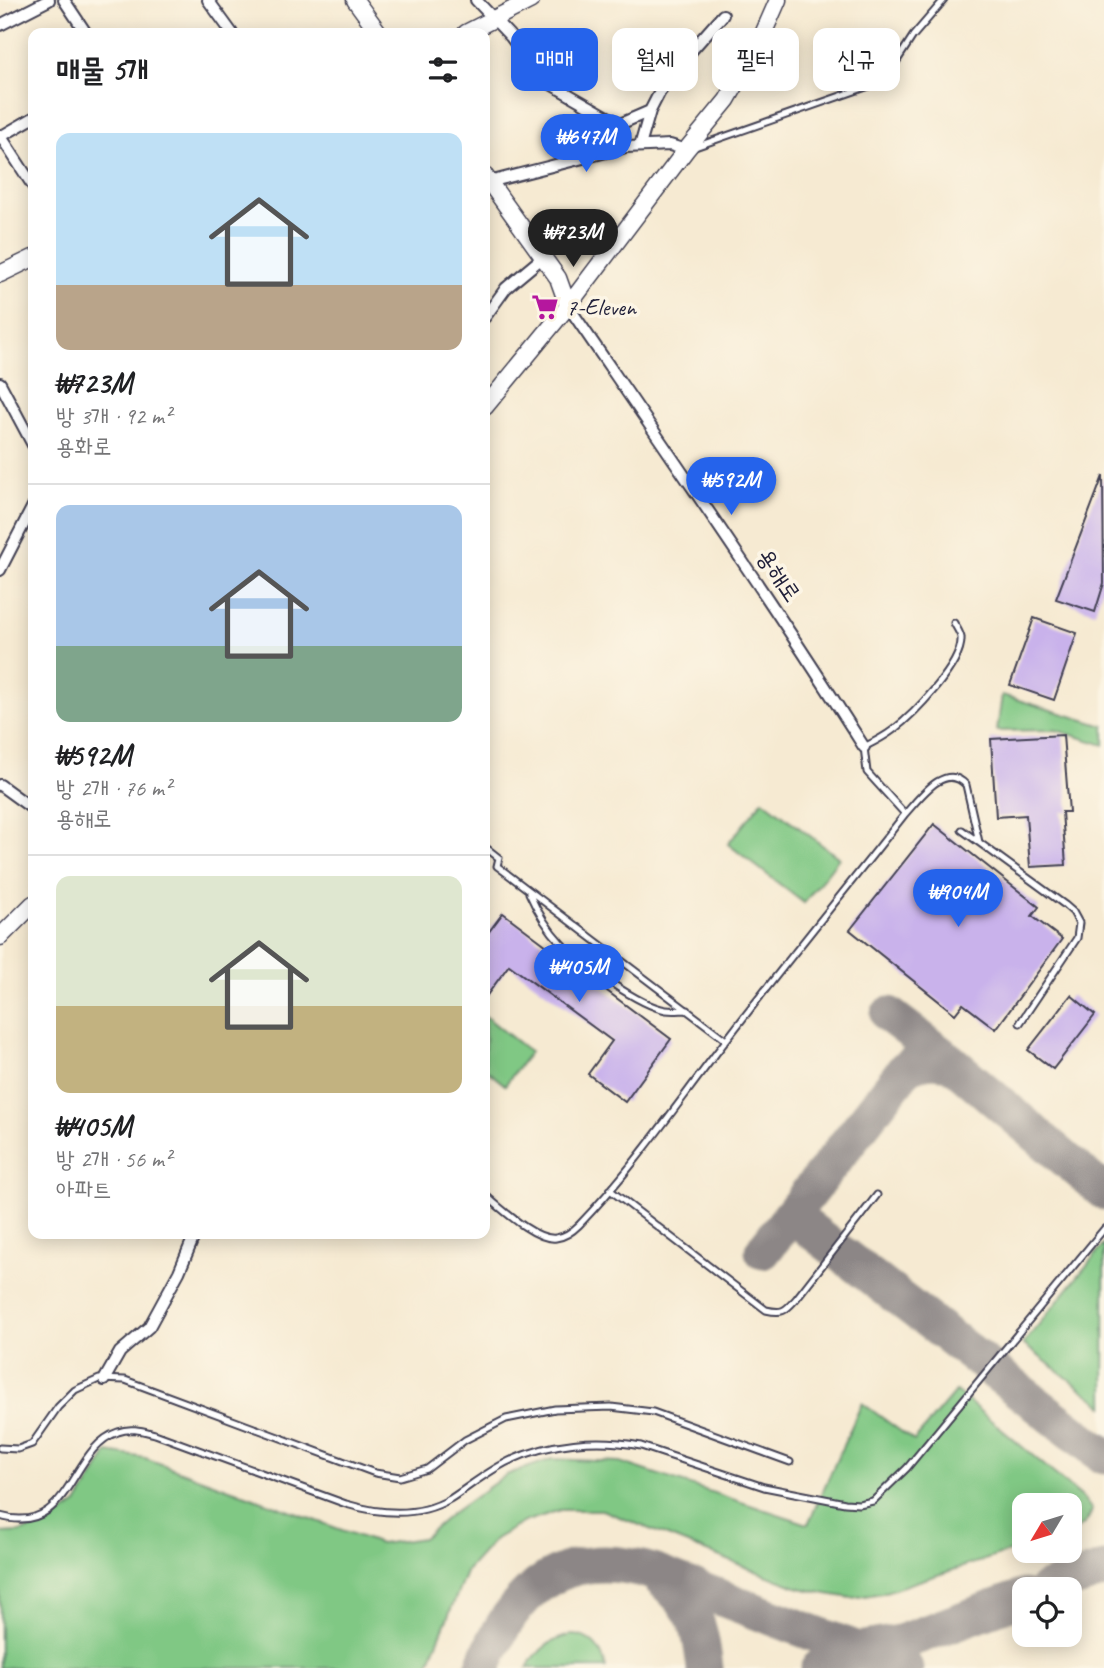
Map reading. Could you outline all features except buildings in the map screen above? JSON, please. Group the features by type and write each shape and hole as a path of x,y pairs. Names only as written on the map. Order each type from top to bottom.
{"main road":[{"path":"355,0 375,28"},
{"path":"476,28 531,0"},
{"path":"490,401 568,306 727,100 756,50 778,0"},
{"path":"490,186 558,278 568,306"},
{"path":"0,274 28,260"},
{"path":"0,937 28,909"}],"street":[{"path":"0,24 49,0"},
{"path":"64,0 83,28"},
{"path":"208,0 228,28"},
{"path":"476,0 511,37 542,79 620,124 650,111"},
{"path":"640,146 650,111 670,72 723,15"},
{"path":"28,121 0,136 28,178"},
{"path":"490,180 626,147 670,145 686,150"},
{"path":"490,310 506,288 542,258"},
{"name":"용해로","path":"568,306 733,547 864,747"},
{"path":"0,383 28,436"},
{"path":"0,570 28,516"},
{"path":"0,785 28,805"},
{"path":"104,1380 120,1352 149,1327 179,1272 193,1239"}],"lane":[{"path":"686,150 872,85 893,67 913,36 944,0"},
{"path":"864,747 891,732 937,687 956,659 961,638 954,623"},
{"name":"용해로","path":"864,747 867,772 905,814"},
{"path":"490,1199 543,1237 567,1235 577,1227 610,1190 905,814 937,782 946,777 954,777 966,785 980,843"},
{"path":"962,830 1065,905 1079,923 1077,938 1020,1023"},
{"path":"490,851 499,858 497,866 726,1040"},
{"path":"528,890 546,923 570,952 645,1003 666,1010 688,1010"},
{"path":"610,1190 766,1310 777,1312 786,1310 796,1299 877,1195"},
{"path":"0,1516 24,1518 47,1510 68,1490 86,1459 99,1444 118,1432 130,1429 155,1434 346,1504 386,1513 435,1506 510,1461 537,1451 580,1442 641,1446 764,1487 829,1501 867,1503 880,1495 907,1468 1104,1229"},
{"path":"0,1448 18,1449 32,1444 58,1407 75,1390 99,1379 125,1380 375,1473 400,1477 427,1469 465,1440 506,1419 555,1409 611,1407 653,1412 790,1462"}],"green space":[{"path":"1002,695 1104,726 1104,745 1056,730 997,731"},
{"path":"763,800 839,858 804,903 728,844"},
{"path":"490,1020 530,1052 505,1085 490,1073"},
{"path":"1104,1244 1104,1406 1023,1344"},
{"path":"956,1391 1077,1493 1012,1493 1012,1551 882,1593 852,1598 796,1587 602,1510 560,1510 524,1522 495,1539 467,1570 427,1668 0,1668 0,1533 20,1532 47,1524 77,1504 108,1452 145,1458 380,1544 423,1538 451,1514 506,1475 552,1459 620,1462 808,1524 862,1403 914,1441"},
{"path":"1082,1497 1092,1510 1082,1526"},
{"path":"571,1635 590,1640 602,1655 606,1668 527,1668 546,1646"}],"taxiway":[{"path":"889,1015 951,1062 1104,1192"},
{"path":"763,1251 906,1068 927,1060 951,1062"},
{"path":"791,1215 1104,1456"},
{"path":"483,1668 510,1615 527,1595 547,1580 569,1569 594,1564 622,1565 653,1572 905,1668"},
{"path":"1082,1577 1104,1570"},
{"path":"659,1577 681,1598 694,1617 705,1668"},
{"path":"819,1668 859,1650 899,1643 1012,1601"}],"place":[{"name":"7-Eleven","path":"545,307"}]}
